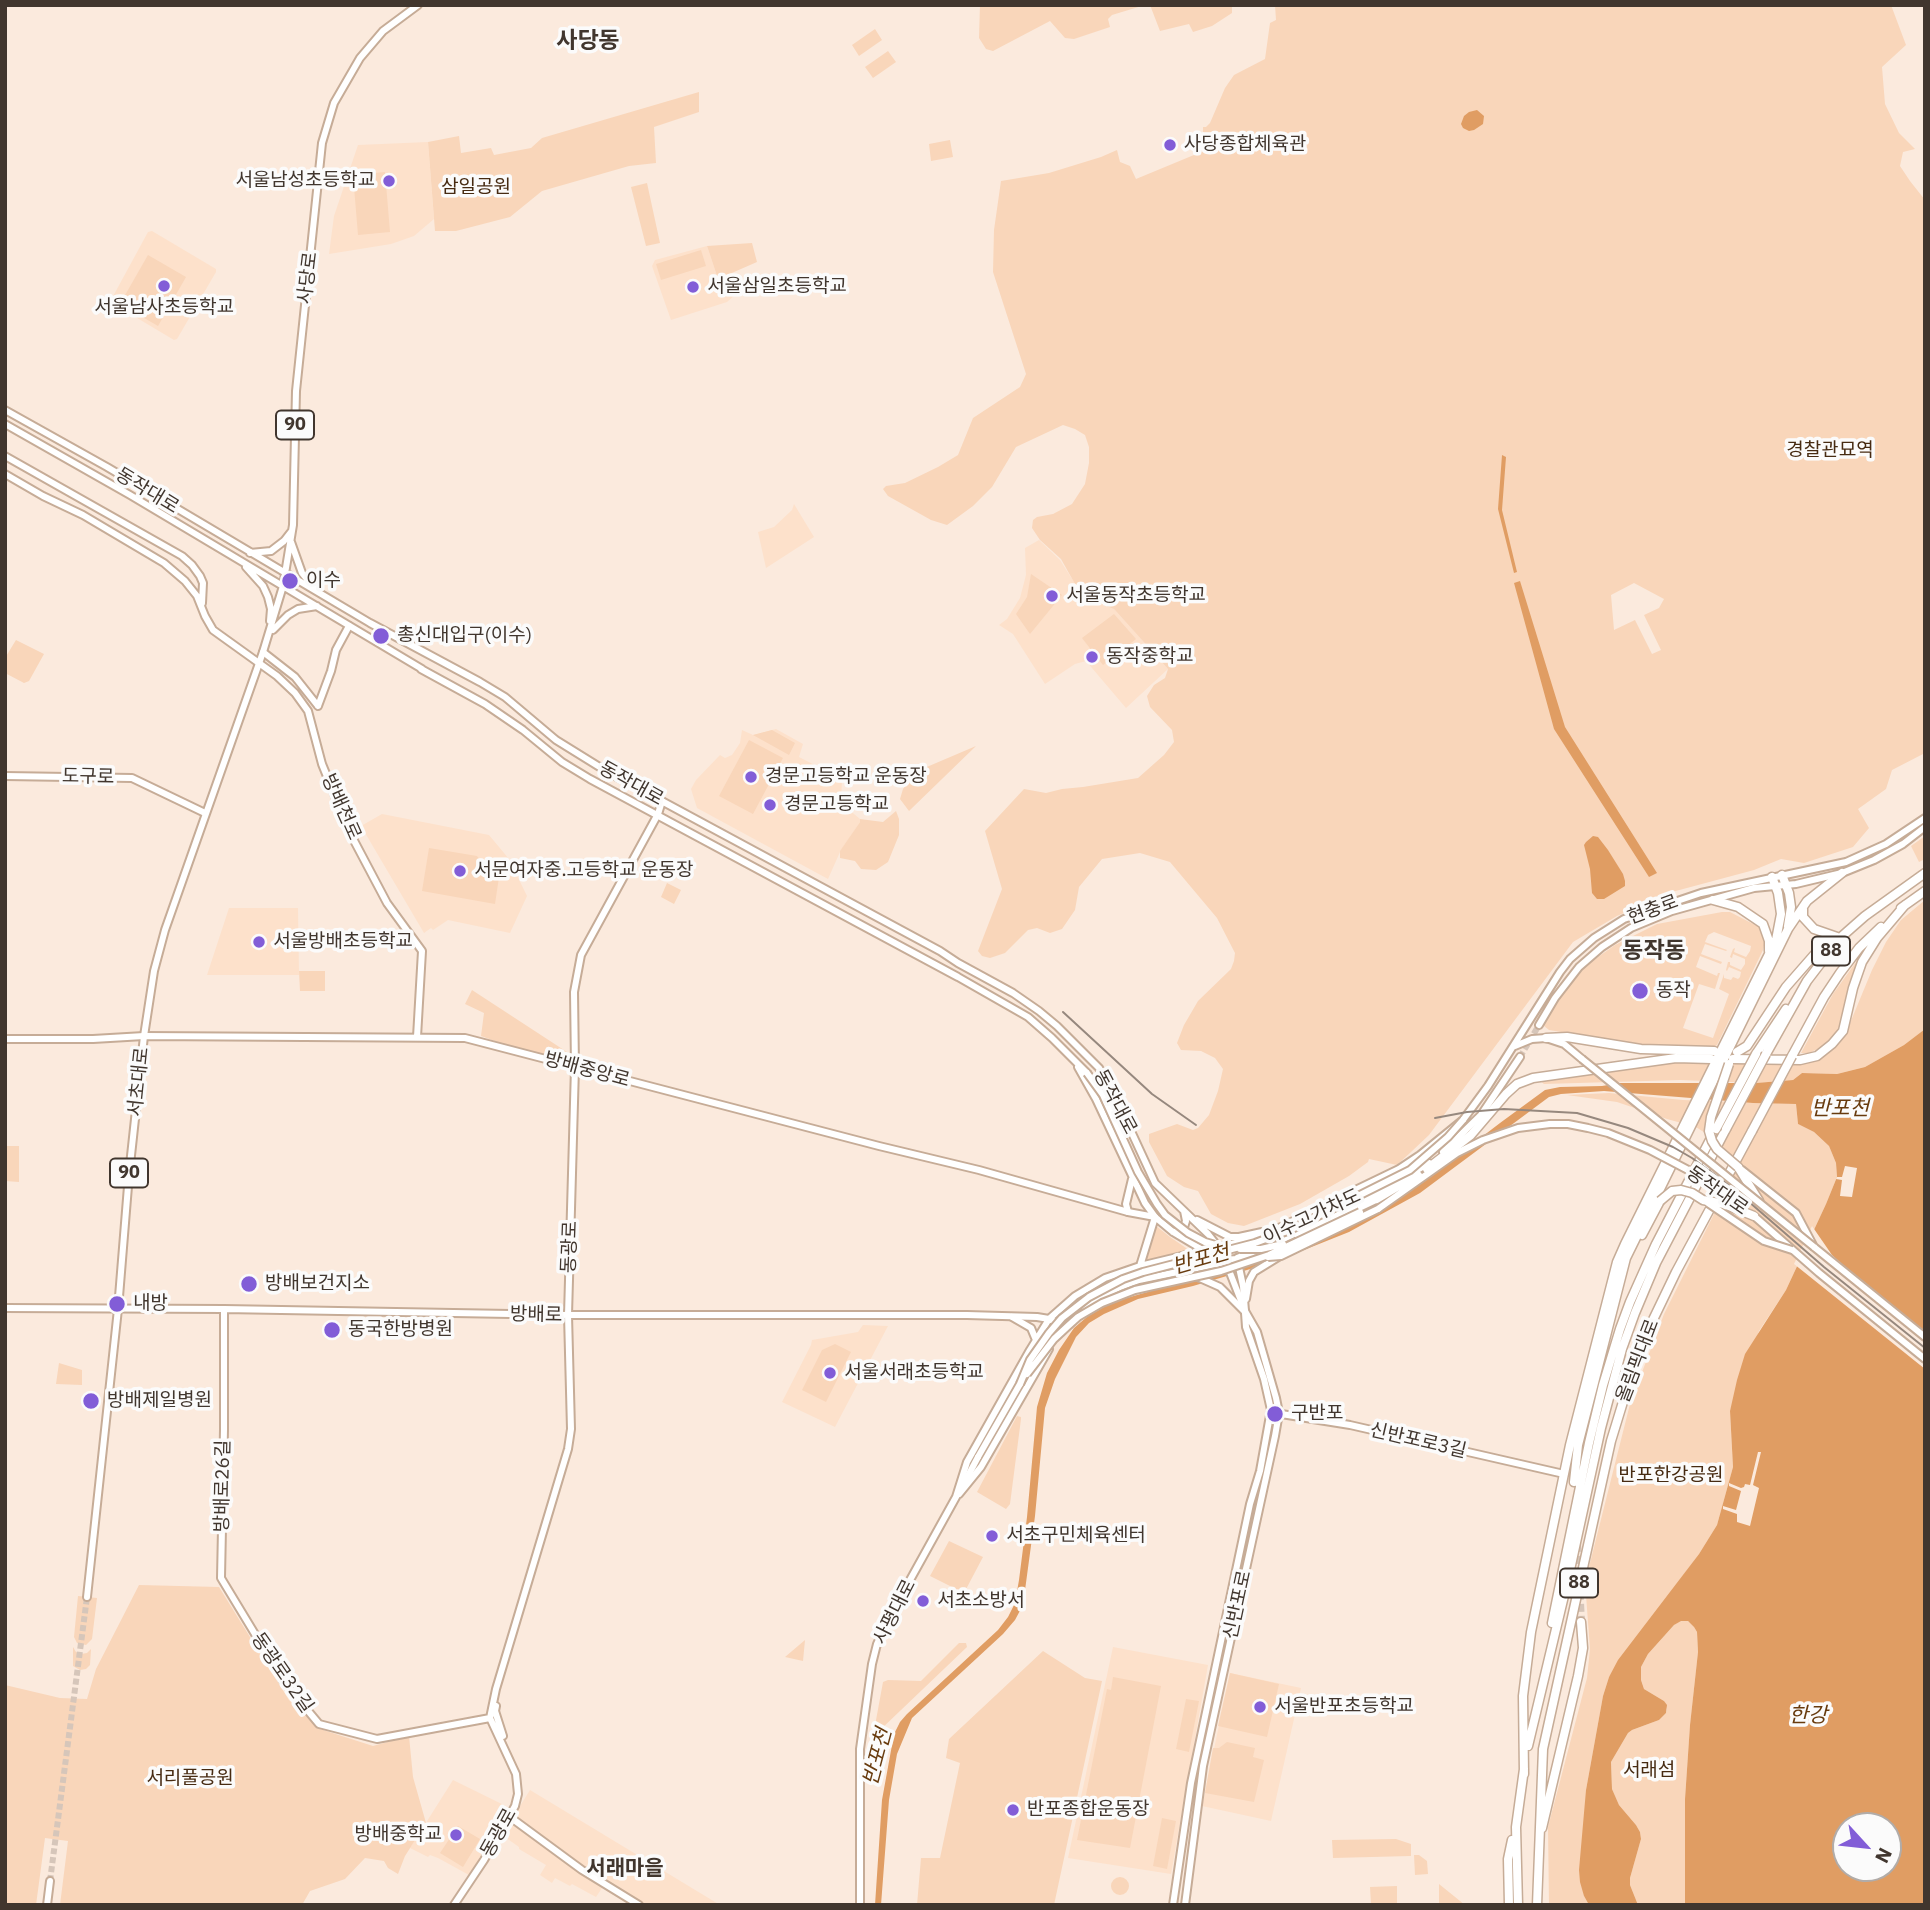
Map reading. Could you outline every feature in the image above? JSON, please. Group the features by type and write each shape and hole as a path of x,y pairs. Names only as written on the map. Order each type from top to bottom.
{"highway":[{"path":"1715,1070 1748,1011 1788,929 1814,895 1842,873"},
{"name":"올림픽대로","path":"1518,1905 1516,1827 1535,1712 1589,1443 1611,1356 1630,1303 1645,1267 1716,1129 1773,1027 1840,938 1865,916 1925,873"},
{"path":"1782,875 1787,885 1791,908 1788,929"},
{"path":"1524,1774 1523,1696 1531,1632 1564,1474 1617,1262 1715,1070 1776,940 1781,914 1774,881"},
{"name":"올림픽대로","path":"1538,1905 1543,1749 1611,1441 1634,1366 1661,1303 1824,997 1859,948 1905,905 1925,891"},
{"path":"1713,900 1738,907 1763,924 1769,941 1769,953"},
{"path":"1733,1058 1800,1060 1817,1056 1832,1044 1843,1031 1862,962 1877,938 1905,905"},
{"path":"1803,907 1803,917 1814,929 1840,938"},
{"path":"1733,1058 1747,1046 1787,987 1814,955 1840,938"},
{"name":"올림픽대로","path":"1535,1712 1604,1417 1622,1349 1635,1313 1656,1263 1807,981"},
{"path":"1748,1011 1711,1116 1709,1131 1717,1149 1738,1167 1759,1201"},
{"path":"1427,1169 1471,1135 1517,1084 1533,1078 1712,1055 1641,1049 1567,1037 1546,1038"},
{"path":"1574,1482 1578,1445 1626,1258 1686,1127"},
{"path":"1608,1329 1619,1303 1633,1253 1660,1201 1672,1191 1692,1193 1703,1200 1754,1216"},
{"path":"1538,1841 1578,1676 1583,1648 1581,1622"},
{"path":"1509,1905 1508,1859 1516,1827"}],"main road":[{"name":"사당로","path":"283,586 292,531 297,379 319,159 325,126 351,72 371,44 418,5"},
{"name":"동작대로","path":"5,410 370,623 505,697 565,746 606,771 1013,993 1057,1026 1099,1068 1155,1182 1184,1211 1230,1237 1284,1226"},
{"name":"동작대로","path":"5,424 485,704 562,762 1028,1017 1087,1073 1103,1096 1138,1172 1157,1203 1188,1233 1228,1249 1261,1250 1283,1244 1380,1198"},
{"name":"방배천로","path":"5,456 182,556 192,565 203,583 202,608"},
{"name":"방배천로","path":"5,474 83,515 164,563 194,591 213,630 290,687 308,711 322,764 350,833 384,898 422,951 417,1037"},
{"path":"249,553 271,551 292,531"},
{"path":"291,541 302,573 320,594"},
{"path":"243,563 263,586 268,597 271,609 269,634"},
{"name":"서초대로","path":"87,1597 118,1309 129,1174 154,971 161,941 263,652 283,586"},
{"path":"269,634 298,609 318,606"},
{"path":"263,652 295,677 318,706 336,650 349,626"},
{"name":"도구로","path":"5,776 132,778 205,813"},
{"name":"동광로","path":"454,1905 515,1806 518,1784 516,1774 490,1718 496,1689 568,1449 571,1429 568,1315 575,1067 574,992 581,955 658,814 662,801"},
{"name":"현충로","path":"1539,1025 1555,998 1579,967 1614,938 1651,918 1761,887 1782,875 1856,859 1886,844 1925,818"},
{"name":"현충로","path":"1463,1119 1488,1086 1560,972 1581,948 1607,929 1624,919 1709,891 1774,881 1787,885 1842,873 1903,844 1925,827"},
{"name":"방배중앙로","path":"5,1040 144,1036 465,1038 1155,1217"},
{"path":"1513,1047 1532,1039 1546,1038"},
{"name":"동작대로","path":"1546,1038 1564,1044 1925,1337"},
{"path":"1075,1062 1081,1062 1086,1053"},
{"path":"1360,1212 1427,1169 1481,1115 1520,1056"},
{"name":"동작대로","path":"1075,1062 1096,1099 1145,1203 1155,1217 1173,1232 1223,1261"},
{"name":"동작대로","path":"1205,1251 1248,1240 1284,1226 1399,1169 1463,1119"},
{"name":"이수고가차도","path":"1020,1384 1030,1360 1049,1333 1062,1318 1089,1297 1122,1279 1143,1272 1255,1243 1290,1230 1410,1170 1448,1138 1463,1119"},
{"name":"동작대로","path":"1406,1191 1469,1147 1495,1135 1527,1126 1568,1124 1627,1140 1672,1160 1754,1216 1925,1359"},
{"path":"1238,1260 1391,1186 1424,1167 1443,1152"},
{"path":"1738,1167 1796,1213 1814,1247"},
{"path":"1128,1212 1126,1205 1132,1177"},
{"path":"1245,1311 1249,1282 1254,1272 1378,1209 1406,1191"},
{"path":"1360,1212 1406,1191"},
{"path":"1703,1200 1764,1241 1793,1250"},
{"path":"1173,1232 1184,1227 1184,1211"},
{"name":"이수고가차도","path":"978,1457 1020,1384 1054,1339 1078,1317 1102,1303 1135,1290 1221,1271 1269,1255 1360,1212"},
{"path":"1140,1266 1155,1217"},
{"name":"동작대로","path":"1193,1218 1219,1248 1223,1261"},
{"name":"사평대로","path":"956,1497 967,1462 1030,1350 1051,1319 1075,1296 1105,1278 1140,1266 1205,1251"},
{"path":"1223,1261 1281,1256"},
{"path":"1238,1260 1245,1311"},
{"name":"사평대로","path":"956,1497 981,1467 1039,1365 1076,1312 1099,1297 1139,1280 1223,1261"},
{"name":"신반포로","path":"1185,1905 1203,1766 1275,1437 1275,1413 1246,1327 1245,1311 1228,1267 1223,1261"},
{"path":"1182,1272 1220,1287 1245,1311"},
{"name":"방배로","path":"5,1308 568,1315 967,1315 1037,1317 1051,1319 1065,1326"},
{"name":"방배로26길","path":"221,1578 225,1429 224,1309"},
{"path":"1012,1317 1031,1328 1036,1340"},
{"path":"1039,1365 1051,1331 1051,1319"},
{"path":"1030,1350 1037,1344 1040,1345 1044,1350 1043,1355"},
{"name":"신반포로3길","path":"1275,1413 1350,1425 1564,1474"},
{"name":"신반포로","path":"1173,1905 1191,1783 1275,1413"},
{"name":"사평대로","path":"860,1905 860,1749 877,1644 978,1457"},
{"name":"동광로32길","path":"221,1578 284,1682 318,1724 377,1739 490,1718"},
{"name":"동광로","path":"496,1689 495,1711 508,1755"},
{"path":"510,1817 582,1870 639,1905"},
{"path":"47,1905 50,1881"}],"shaded area":[{"name":"서울남성초등학교","path":"428,142 434,219 414,236 391,244 329,254 334,216 358,145"},
{"name":"서울남사초등학교","path":"152,231 216,269 174,340 111,300 148,232"},
{"name":"서울삼일초등학교","path":"707,246 718,279 736,294 727,302 671,320 652,266 655,260"},
{"path":"794,504 814,537 766,568 758,532 774,527 792,510"},
{"path":"1039,540 1060,560 1084,598 1114,609 1168,669 1126,708 1086,661 1075,664 1045,684 1013,634 999,625 1007,619 1020,598 1026,575 1025,548"},
{"name":"경문고등학교","path":"776,729 803,744 799,757 842,779 841,803 860,819 840,852 828,879 697,808 691,789 696,780 720,755 725,758 732,755 740,743 742,730 753,735"},
{"path":"382,814 489,835 509,859 527,896 510,933 448,920 424,933 361,826"},
{"name":"서울방배초등학교","path":"229,908 298,908 299,975 207,975"},
{"name":"서울서래초등학교","path":"863,1325 888,1326 835,1427 782,1402 812,1340 858,1332"},
{"path":"1113,1647 1208,1665 1171,1874 1068,1858"},
{"path":"1230,1673 1301,1688 1271,1821 1202,1806"},
{"name":"방배중학교","path":"453,1780 510,1808 469,1875 438,1858 430,1855 428,1857 410,1848"},
{"path":"530,1790 720,1905 630,1905 602,1888 596,1897 555,1878 552,1883 540,1875 546,1865 502,1835"}],"green space":[{"path":"980,5 1145,5 1112,15 1108,19 1110,27 1074,39 1065,38 1050,21 993,51 986,49 979,38"},
{"path":"1150,5 1232,5 1232,13 1212,26 1193,32 1189,24 1160,31"},
{"name":"경찰관묘역","path":"1275,5 1891,5 1906,45 1882,67 1885,104 1899,133 1915,149 1903,152 1900,166 1925,200 1925,753 1892,770 1886,789 1858,809 1869,828 1853,847 1804,863 1781,859 1754,870 1672,892 1617,916 1573,942 1429,1135 1397,1165 1369,1159 1349,1176 1300,1204 1244,1226 1228,1223 1211,1214 1198,1191 1184,1187 1167,1176 1149,1142 1149,1134 1177,1124 1193,1130 1198,1128 1209,1115 1223,1069 1215,1058 1201,1051 1181,1050 1177,1043 1198,1001 1231,969 1235,953 1217,918 1170,862 1140,853 1102,859 1079,887 1075,910 1062,929 1050,933 1037,928 1028,930 1005,953 990,958 982,956 978,951 1002,889 985,831 1024,789 1046,793 1138,778 1164,755 1174,742 1172,730 1150,707 1147,696 1154,685 1165,678 1168,669 1114,609 1084,598 1061,559 1040,540 1032,528 1033,520 1037,517 1053,514 1072,504 1085,484 1089,447 1085,435 1063,425 1016,447 992,487 973,506 947,525 931,520 888,496 883,489 886,486 905,483 958,455 973,418 1020,387 1026,374 993,272 994,230 1001,181 1049,173 1117,150 1120,162 1130,166 1136,179 1206,150 1213,139 1203,132 1203,127 1210,123 1225,88 1234,75 1265,59 1270,23 1276,20","holes":["1634,583 1664,599 1659,608 1644,615 1661,650 1652,654 1635,620 1614,630 1611,595"]},
{"path":"875,29 882,40 859,56 852,45"},
{"path":"888,51 896,62 873,78 865,67"},
{"name":"삼일공원","path":"699,92 699,112 654,127 656,163 629,166 542,191 510,217 456,231 435,231 428,142 459,136 461,153 491,148 494,155 531,148 542,138"},
{"path":"950,140 953,157 931,161 929,144"},
{"path":"385,172 390,232 358,235 353,175"},
{"path":"647,183 660,243 646,246 631,187"},
{"path":"752,243 757,262 718,279 707,246"},
{"path":"701,250 706,266 661,280 656,264"},
{"path":"148,255 186,277 158,326 120,304"},
{"path":"1031,574 1062,595 1030,634 1016,614 1027,597"},
{"path":"1114,614 1136,639 1103,665 1082,638"},
{"path":"16,640 44,654 29,681 24,683 5,673 5,658"},
{"path":"772,730 795,743 789,755 753,735"},
{"name":"경문고등학교 운동장","path":"749,740 783,758 753,814 719,796"},
{"path":"976,746 909,811 900,799 903,789 915,772"},
{"path":"896,811 899,835 888,862 876,870 861,869 855,861 840,858 840,851 860,819 883,822"},
{"path":"1925,836 1925,859 1919,862 1911,846"},
{"name":"서문여자중.고등학교 운동장","path":"429,848 477,856 481,861 492,864 499,877 495,904 422,891"},
{"path":"667,883 681,890 674,904 661,897"},
{"path":"1925,900 1925,1029 1904,1045 1865,1067 1837,1074 1802,1073 1793,1080 1756,1083 1680,1080 1544,1084 1538,1079 1674,1062 1796,1063 1826,1055 1848,1028 1886,942 1901,920"},
{"path":"1730,912 1759,927 1765,941 1763,950 1717,1045 1639,1045 1549,1030 1544,1026 1563,992 1581,969 1615,945 1657,924","holes":["1714,932 1751,946 1746,957 1733,949 1730,957 1732,958 1733,954 1745,959 1745,964 1741,970 1728,962 1727,971 1729,967 1741,972 1738,979 1733,977 1731,980 1724,978 1724,974 1719,989 1729,994 1713,1038 1683,1028 1699,984 1715,989 1720,973 1717,976 1696,967 1700,956 1721,964 1722,962 1701,954 1705,944 1727,950 1705,942 1708,935"]},
{"path":"1866,948 1839,1028 1826,1045 1809,1053 1801,1053 1833,994"},
{"path":"299,971 325,971 325,991 300,991"},
{"path":"472,990 570,1054 568,1065 481,1036 484,1013 465,1004"},
{"name":"반포한강공원","path":"1609,1093 1683,1100 1796,1104 1798,1124 1814,1132 1829,1146 1836,1163 1837,1177 1786,1290 1759,1331 1730,1411 1733,1467 1717,1525 1699,1554 1609,1677 1586,1790 1584,1896 1589,1905 1549,1905 1548,1827 1587,1678 1590,1649 1586,1595 1589,1567 1630,1404 1664,1314 1735,1172 1722,1144 1696,1127 1617,1102 1567,1095"},
{"path":"5,1146 19,1146 19,1182 5,1181"},
{"path":"1155,1225 1170,1237 1189,1250 1144,1262"},
{"path":"835,1344 851,1352 826,1402 802,1390 822,1350"},
{"path":"59,1363 82,1370 82,1385 56,1384"},
{"path":"1017,1416 1021,1419 1010,1504 1006,1509 977,1492"},
{"path":"949,1541 983,1557 964,1593 930,1576"},
{"name":"서리풀공원","path":"139,1585 219,1587 289,1700 320,1729 373,1746 409,1736 413,1777 426,1823 405,1856 398,1874 388,1868 384,1861 365,1858 345,1879 310,1891 302,1905 60,1905 68,1841 45,1838 36,1905 5,1905 5,1685 60,1698 87,1699 96,1669"},
{"path":"78,1596 97,1598 92,1639 86,1645 77,1643 74,1637"},
{"name":"서래섬","path":"1681,1620 1688,1621 1697,1632 1698,1652 1685,1799 1685,1905 1638,1905 1630,1878 1641,1839 1640,1832 1619,1805 1612,1789 1611,1762 1628,1733 1659,1720 1666,1713 1664,1701 1644,1689 1641,1667 1648,1654"},
{"path":"805,1640 803,1661 785,1657"},
{"path":"959,1643 966,1643 967,1647 878,1732 874,1731 883,1682 921,1681"},
{"path":"73,1647 81,1654 91,1649 90,1665 86,1669 80,1670 73,1666"},
{"name":"반포종합운동장","path":"1043,1651 1085,1678 1102,1681 1054,1905 917,1905 921,1858 940,1858 960,1763 946,1758 949,1739"},
{"path":"1230,1673 1279,1684 1267,1737 1218,1726"},
{"path":"1113,1677 1161,1686 1130,1848 1077,1840 1107,1689 1111,1690"},
{"path":"1186,1699 1199,1701 1189,1752 1176,1749"},
{"path":"1227,1742 1255,1748 1253,1757 1264,1760 1254,1802 1205,1793 1213,1748 1219,1748"},
{"path":"1162,1818 1176,1821 1167,1869 1153,1866"},
{"path":"458,1826 480,1839 463,1867 440,1853"},
{"path":"1396,1839 1411,1844 1411,1856 1333,1858 1332,1840"},
{"path":"1414,1855 1427,1861 1428,1874 1415,1875"},
{"path":"1116,1877 1124,1877 1129,1886 1127,1893 1116,1895 1111,1890 1111,1882"},
{"path":"1439,1884 1465,1905 1439,1904"},
{"path":"1397,1886 1397,1905 1371,1904 1370,1887"}],"water":[{"path":"1477,110 1484,116 1483,124 1469,131 1463,128 1461,124 1464,116"},
{"path":"1502,455 1506,457 1502,510 1517,572 1514,573 1498,509"},
{"path":"1520,581 1565,727 1657,873 1649,877 1554,729 1514,583"},
{"path":"1593,836 1598,837 1608,850 1625,881 1625,886 1604,899 1597,899 1592,893 1584,845"},
{"name":"한강","path":"1925,1029 1925,1905 1685,1905 1685,1799 1698,1652 1697,1632 1688,1621 1674,1625 1648,1654 1641,1667 1644,1689 1664,1701 1667,1705 1666,1713 1659,1720 1628,1733 1611,1762 1612,1789 1619,1805 1640,1832 1641,1839 1630,1878 1638,1905 1589,1905 1584,1896 1579,1870 1586,1790 1609,1677 1618,1660 1699,1554 1717,1525 1733,1467 1730,1411 1745,1354 1786,1290 1837,1177 1836,1163 1829,1146 1814,1132 1798,1124 1796,1104 1604,1091 1549,1097 1420,1193 1349,1232 1274,1262 1138,1299 1089,1323 1076,1337 1055,1379 1045,1408 1023,1605 1003,1634 912,1718 897,1754 889,1800 881,1905 875,1905 882,1800 894,1734 907,1714 998,1630 1015,1603 1027,1517 1037,1407 1047,1373 1059,1350 1074,1328 1088,1316 1113,1302 1271,1256 1389,1205 1545,1090 1620,1083 1756,1083 1793,1080 1802,1073 1837,1074 1865,1067 1904,1045"}],"pier":[{"path":"1845,1166 1857,1168 1852,1197 1840,1196 1842,1180 1836,1179 1842,1177"},
{"path":"1812,1226 1832,1255 1925,1335 1925,1369 1794,1264"},
{"path":"1758,1452 1761,1452 1753,1485 1759,1488 1750,1526 1737,1522 1737,1514 1723,1509 1723,1506 1736,1510 1741,1491 1729,1486 1729,1483 1741,1488 1745,1484 1750,1485"}],"tunnel":[{"path":"1520,1057 1539,1025"},
{"path":"1577,1544 1581,1622"},
{"path":"50,1881 87,1597"}],"railway":[{"path":"1063,1012 1152,1094 1196,1125"},
{"path":"1435,1118 1504,1109 1577,1113 1628,1128 1673,1147 1733,1188 1824,1267 1925,1348"}],"place":[{"name":"사당종합체육관","path":"1170,145"},
{"name":"서울남성초등학교","path":"389,181"},
{"name":"서울남사초등학교","path":"164,286"},
{"name":"서울삼일초등학교","path":"693,287"},
{"name":"이수","path":"290,581"},
{"name":"서울동작초등학교","path":"1052,596"},
{"name":"총신대입구(이수)","path":"381,636"},
{"name":"동작중학교","path":"1092,657"},
{"name":"경문고등학교 운동장","path":"751,777"},
{"name":"경문고등학교","path":"770,805"},
{"name":"서문여자중.고등학교 운동장","path":"460,871"},
{"name":"서울방배초등학교","path":"259,942"},
{"name":"동작","path":"1640,991"},
{"name":"방배보건지소","path":"249,1284"},
{"name":"내방","path":"117,1304"},
{"name":"동국한방병원","path":"332,1330"},
{"name":"서울서래초등학교","path":"830,1373"},
{"name":"방배제일병원","path":"91,1401"},
{"name":"구반포","path":"1275,1414"},
{"name":"서초구민체육센터","path":"992,1536"},
{"name":"서초소방서","path":"923,1601"},
{"name":"서울반포초등학교","path":"1260,1707"},
{"name":"반포종합운동장","path":"1013,1810"},
{"name":"방배중학교","path":"456,1835"}],"district":[{"name":"사당동","path":"588,41"},
{"name":"동작동","path":"1654,951"},
{"name":"서래마을","path":"625,1869"}],"water label":[{"name":"반포천","path":"1840,1109"},
{"name":"반포천","path":"1201,1260"},
{"name":"반포천","path":"878,1757"}]}
